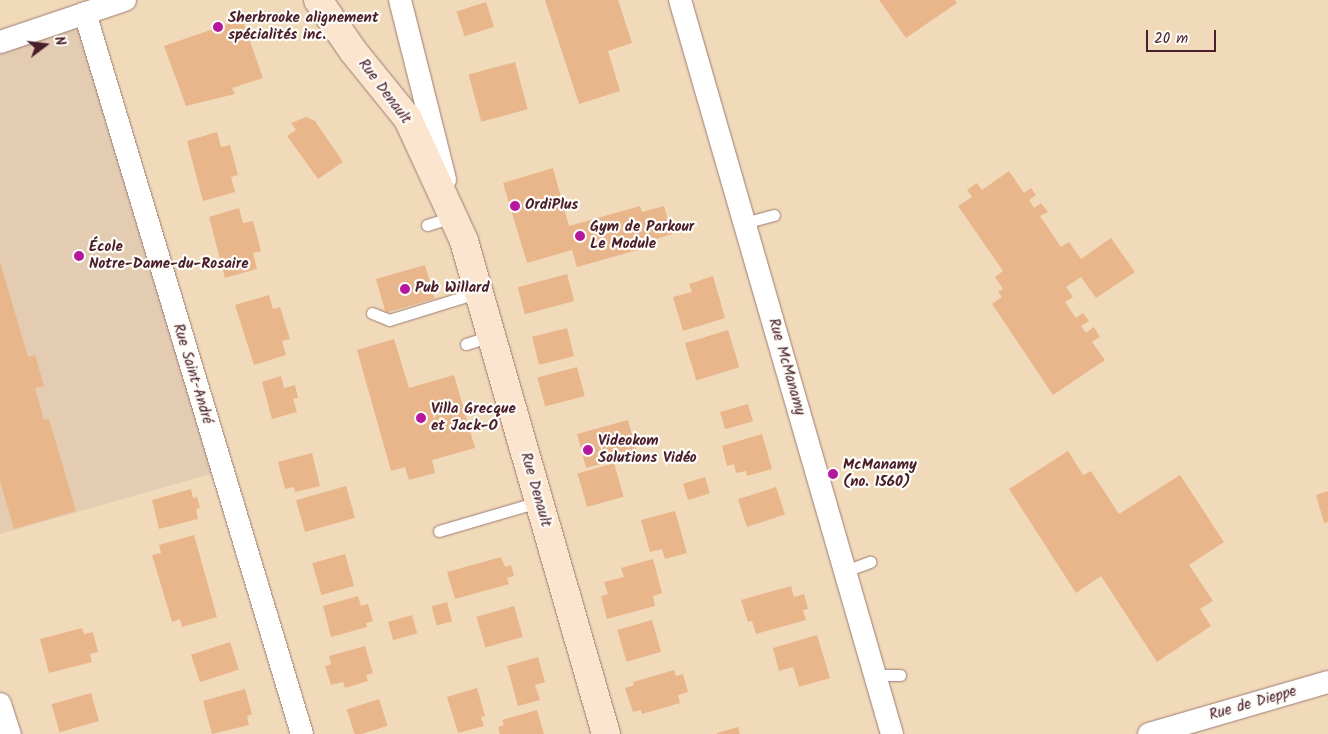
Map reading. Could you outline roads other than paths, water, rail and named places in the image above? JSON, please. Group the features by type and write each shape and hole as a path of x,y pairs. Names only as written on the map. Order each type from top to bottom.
{"main road":[{"name":"Rue Denault","path":"318,0 353,51 408,119 454,217 481,292 538,502 606,734"}],"street":[{"path":"0,42 125,0"},
{"name":"Rue Denault","path":"400,0 454,217"},
{"name":"Rue McManamy","path":"682,0 744,223 892,734"},
{"name":"Rue Saint-André","path":"85,13 302,734"},
{"name":"Rue de Dieppe","path":"1149,734 1184,729 1328,682"},
{"path":"0,704 10,734"}],"lane":[{"path":"744,223 774,215"},
{"path":"427,225 454,217"},
{"path":"372,313 389,320 481,292"},
{"path":"466,344 493,336"},
{"path":"439,532 538,502"},
{"path":"845,571 870,562"},
{"path":"875,675 900,675"}],"place":[{"name":"Sherbrooke alignement spécialités inc.","path":"218,27"},
{"name":"OrdiPlus","path":"515,206"},
{"name":"Gym de Parkour Le Module","path":"580,236"},
{"name":"École Notre-Dame-du-Rosaire","path":"79,256"},
{"name":"Pub Willard","path":"405,289"},
{"name":"Villa Grecque et Jack-O","path":"421,418"},
{"name":"Videokom Solutions Vidéo","path":"588,450"},
{"name":"McManamy (no. 1560)","path":"833,474"}]}
